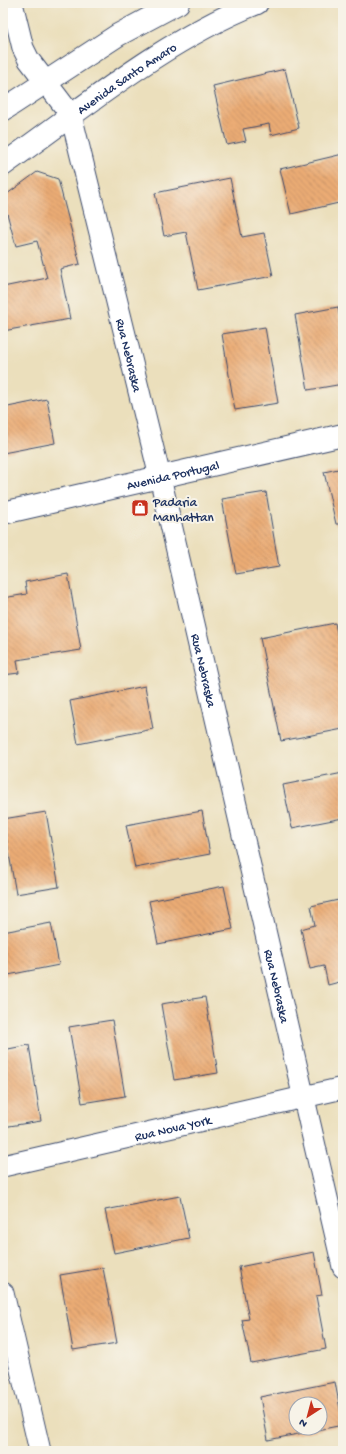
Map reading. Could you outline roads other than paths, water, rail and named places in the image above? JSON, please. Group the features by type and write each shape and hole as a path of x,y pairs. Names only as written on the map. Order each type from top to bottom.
{"main road":[{"path":"3,110 118,35 178,3"},
{"name":"Avenida Santo Amaro","path":"3,165 71,115 178,41 257,3"},
{"name":"Avenida Portugal","path":"3,513 343,435"}],"street":[{"name":"Rua Nebraska","path":"12,3 23,48 29,60 71,115 160,477 343,1267"},
{"name":"Rua Nova York","path":"3,1166 343,1088"},
{"path":"3,1293 40,1451"}],"place":[{"name":"Padaria Manhattan","path":"140,508"}]}
